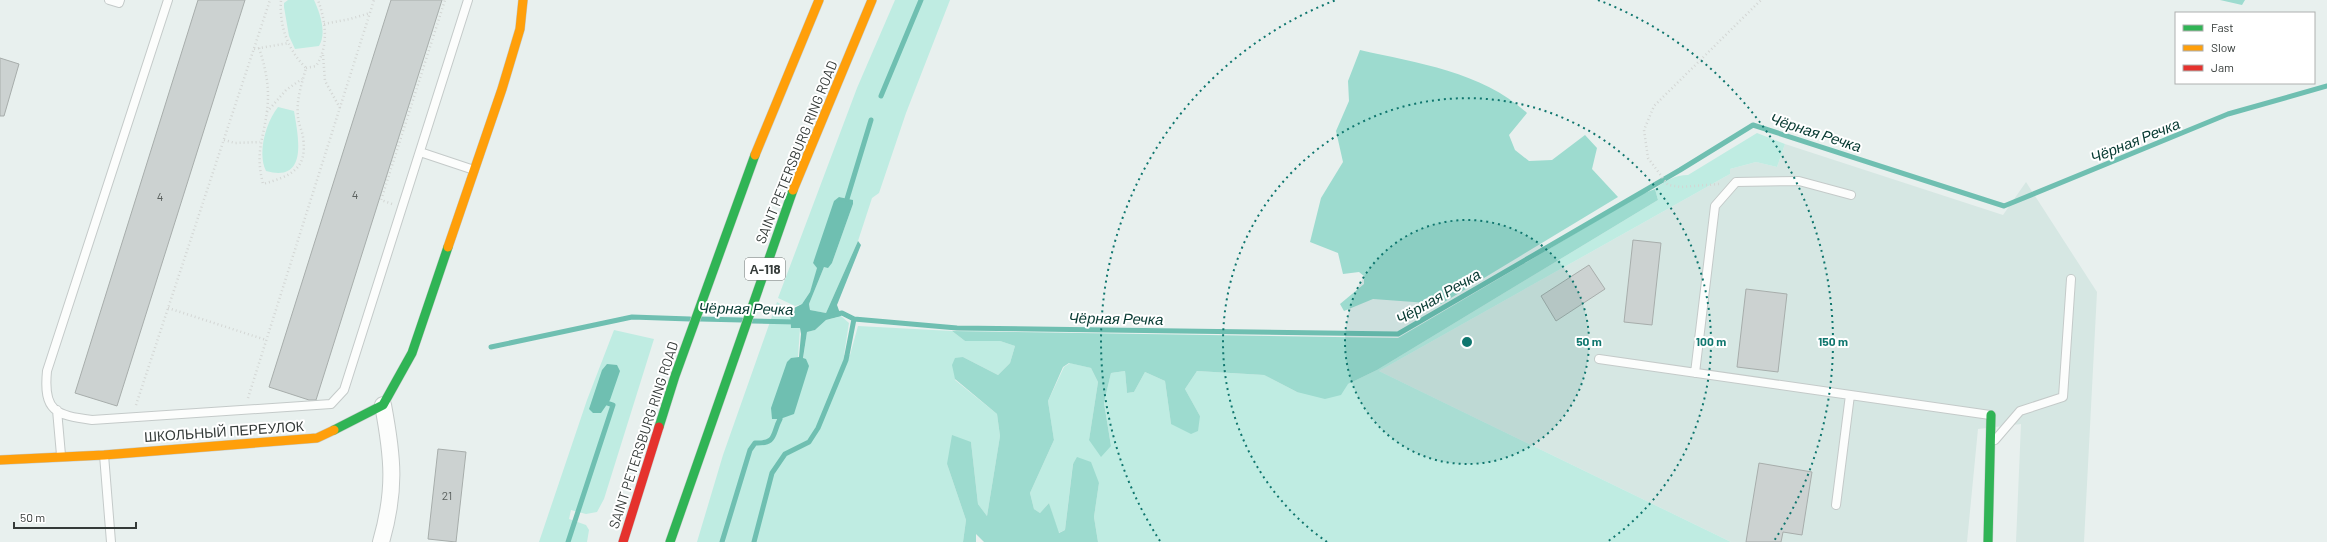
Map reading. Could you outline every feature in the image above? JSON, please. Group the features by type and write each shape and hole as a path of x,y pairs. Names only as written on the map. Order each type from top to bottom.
{"main road":[{"path":"383,405 412,354 502,89 520,29 523,0"},
{"name":"SAINT PETERSBURG RING ROAD","path":"623,542 675,376 742,190 819,0"},
{"name":"SAINT PETERSBURG RING ROAD","path":"670,542 792,193 872,0"},
{"name":"ШКОЛЬНЫЙ ПЕРЕУЛОК","path":"0,460 104,455 317,438 383,405"},
{"path":"1988,542 1991,415"}],"street":[{"path":"381,542 392,497 393,469 383,405"}],"lane":[{"path":"110,0 119,3 120,0"},
{"path":"168,0 47,371 45,392 52,407 65,416 92,420 331,404 344,390 468,0"},
{"path":"420,152 475,171"},
{"path":"1696,373 1715,206 1736,182 1799,181 1851,195"},
{"path":"1990,445 2020,411 2063,397 2071,279"},
{"path":"1599,359 1991,415"},
{"path":"1836,505 1850,395"},
{"path":"57,410 62,457"},
{"path":"104,455 111,542"}],"path":[{"path":"132,417 270,0"},
{"path":"281,0 284,32 299,60 306,68"},
{"path":"318,0 324,24 325,40 323,55 325,81 340,108"},
{"path":"244,410 374,0"},
{"path":"381,200 445,0"},
{"path":"1736,182 1681,187 1668,185 1648,158 1644,130 1654,106 1760,0"},
{"path":"324,24 350,19 370,12"},
{"path":"254,49 289,43"},
{"path":"259,48 265,67 268,87 267,112 260,142 259,162 263,184 285,177 296,170 302,162 304,148 297,116 306,68"},
{"path":"306,68 316,66 323,55"},
{"path":"267,112 286,90 303,79"},
{"path":"224,140 235,143 260,142"},
{"path":"168,308 266,340"}],"shaded area":[{"path":"288,0 314,0 323,29 319,46 295,49 289,36 284,7 284,3"},
{"path":"895,0 950,0 906,113 879,193 872,198 858,241 826,313 810,310 809,304 824,267 832,263 853,204 852,200 839,197 813,263 818,268 810,292 802,304 795,306 778,298 857,88"},
{"path":"2220,0 2245,0 2242,5"},
{"path":"1360,50 1426,65 1470,78 1510,99 1527,113 1509,135 1515,150 1529,161 1552,160 1585,135 1597,148 1592,169 1618,197 1441,304 1373,299 1344,311 1340,304 1364,284 1364,276 1359,272 1343,274 1338,253 1310,242 1321,198 1343,162 1336,131 1349,101 1348,81"},
{"path":"278,107 294,111 298,144 298,155 295,164 289,170 280,173 266,171 262,156 264,138 270,121"},
{"path":"1757,133 1785,144 1777,167 1756,162 1730,169 1730,174 1379,371 1731,542 1098,542 1094,517 1099,483 1073,463 1065,530 1058,533 1049,503 1040,513 1034,509 1030,493 1054,440 1048,401 1064,367 1070,363 1091,368 1098,382 1089,440 1111,446 1104,403 1111,373 1125,371 1127,393 1134,392 1145,372 1165,381 1171,424 1200,416 1185,389 1197,371 1264,375 1297,392 1348,384 1377,370 1658,200 1655,189 1666,181 1674,177 1688,175"},
{"path":"1785,144 2003,215 2026,182 2097,292 2084,542 2016,542 2021,424 1978,429 1967,542 1731,542 1379,371 1730,174 1730,169 1756,162 1777,167"},
{"path":"1655,189 1658,200 1377,370 1348,384 1341,395 1325,399 1297,392 1264,375 1197,371 1185,389 1200,416 1198,431 1191,434 1171,424 1165,381 1145,372 1134,392 1127,393 1125,371 1111,373 1104,403 1111,446 1101,457 1089,440 1098,382 1091,368 1069,363 1063,367 1048,401 1054,440 1030,493 1034,509 1040,513 1049,503 1059,533 1065,530 1073,464 1077,457 1091,462 1099,483 1094,517 1098,542 984,542 976,534 976,542 963,542 966,520 947,464 952,435 971,442 978,504 987,516 1000,436 997,414 955,379 952,365 955,358 963,357 998,375 1010,363 1015,346 1000,341 965,341 952,331 1398,338 1642,194"},
{"path":"839,197 853,200 853,204 832,263 828,268 824,267 809,304 810,310 826,313 858,241 861,245 837,305 841,316 826,320 815,330 807,332 803,358 806,359 809,366 794,414 780,419 772,419 771,408 787,362 791,358 799,357 801,334 800,328 791,328 790,310 802,304 810,292 817,268 813,263 834,201"},
{"path":"777,302 790,310 791,328 800,328 798,357 795,357 803,359 807,332 815,330 826,320 841,316 849,323 844,355 850,355 858,326 952,331 965,341 1000,341 1015,346 1010,363 998,375 963,357 955,380 997,414 1000,436 987,516 978,504 971,442 947,464 966,520 963,542 697,542 723,455"},
{"path":"614,330 654,339 604,499 597,512 586,514 571,510 569,519 586,525 589,530 587,542 539,542 587,400"},
{"path":"607,364 617,365 620,371 610,400 601,413 593,413 589,409 602,370"}],"building":[{"path":"198,0 245,0 117,406 75,393"},
{"path":"391,0 442,0 316,400 309,400 269,387"},
{"path":"0,58 19,64 4,116 0,116"},
{"path":"1633,240 1661,243 1652,325 1624,322"},
{"path":"1589,265 1605,289 1556,321 1541,296"},
{"path":"1746,289 1787,294 1778,372 1737,367"},
{"path":"438,449 466,452 456,542 428,539"},
{"path":"1759,463 1812,472 1802,535 1783,532 1781,542 1746,542"}],"waterway":[{"path":"881,96 921,0"},
{"name":"Чёрная Речка","path":"833,315 842,313 854,319 957,328 1398,334 1680,170 1753,125 2004,206 2228,114 2327,86"},
{"path":"847,199 871,120"},
{"name":"Чёрная Речка","path":"491,347 632,317 690,319"},
{"name":"Чёрная Речка","path":"700,319 742,320"},
{"path":"754,542 772,473 785,454 809,442 818,428 846,360 854,319"},
{"name":"Чёрная Речка","path":"752,321 796,322"},
{"path":"568,542 613,405 607,403"},
{"path":"722,542 750,450 755,443 767,442 773,437 780,419"}],"traffic: fast":[{"path":"659,427 675,376 755,155"},
{"path":"670,542 793,190"},
{"path":"334,430 383,405 412,353 448,247"},
{"path":"1988,542 1991,415"}],"traffic: slow":[{"path":"448,247 502,89 520,29 523,0"},
{"path":"755,155 819,0"},
{"path":"793,190 872,0"},
{"path":"0,460 104,455 317,438 334,430"}],"traffic: jam":[{"path":"623,542 659,427"}]}
